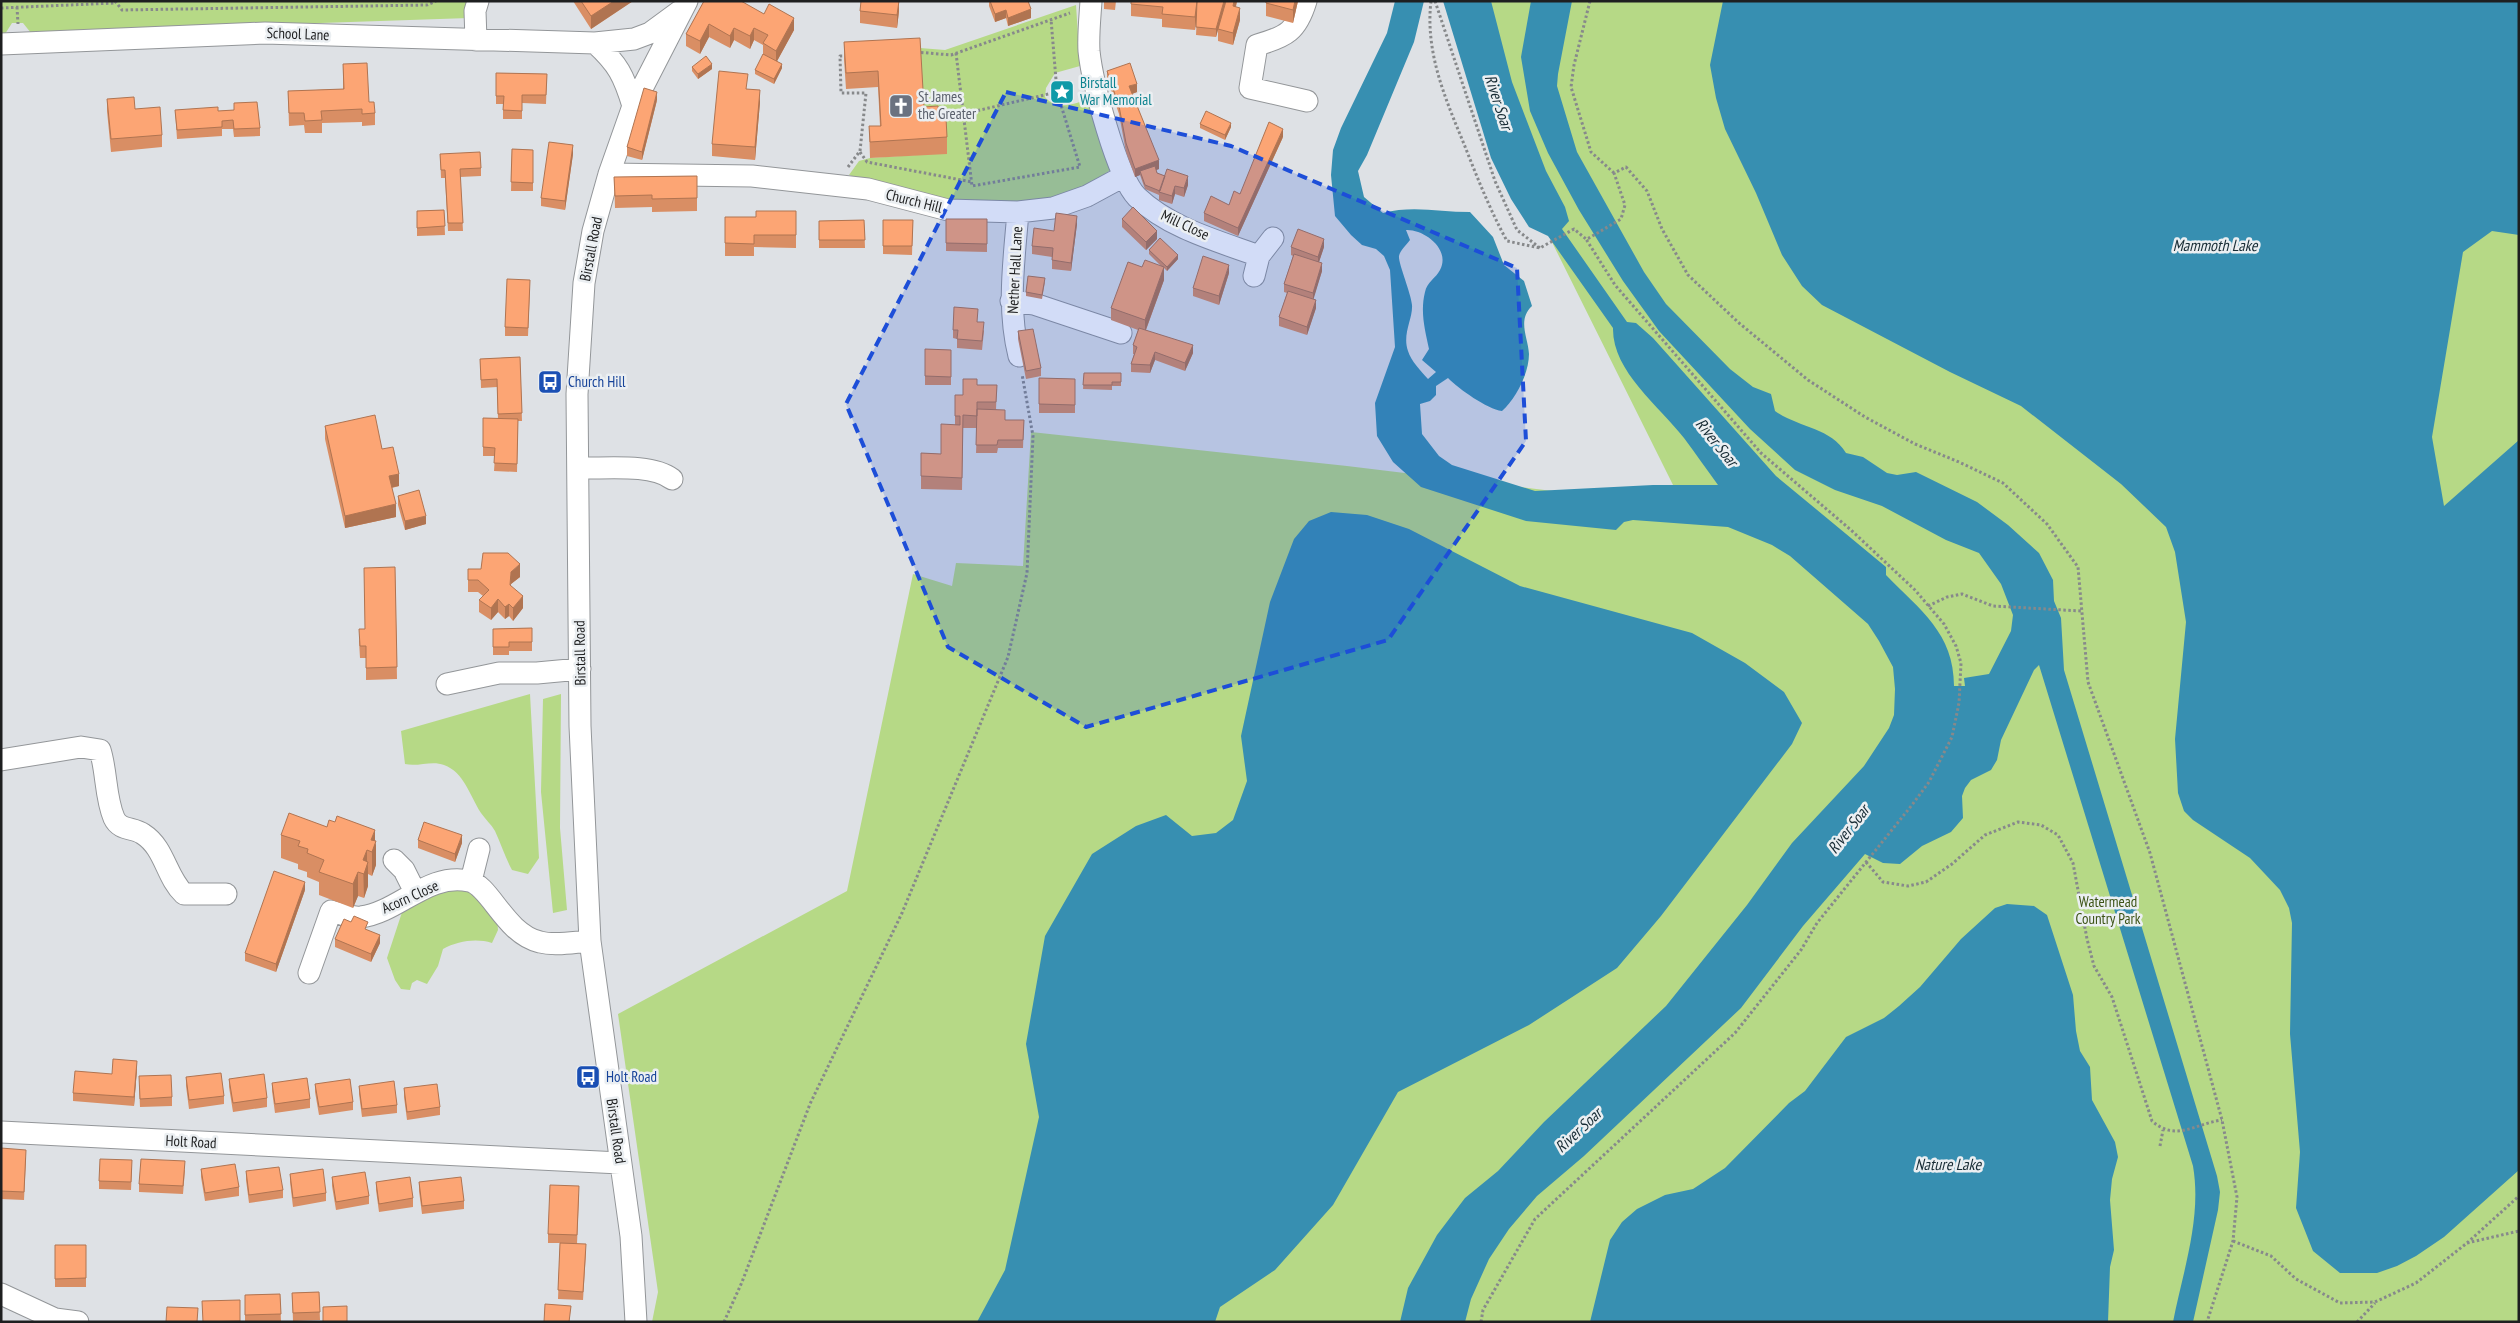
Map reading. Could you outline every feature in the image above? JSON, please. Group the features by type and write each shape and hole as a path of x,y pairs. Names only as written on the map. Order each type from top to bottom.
{"street":[{"path":"476,40 475,11 478,1"},
{"path":"1306,1 1293,30 1276,40 1258,45 1250,88 1307,101"},
{"name":"Mill Close","path":"1091,3 1089,49 1094,84 1124,176 1138,197 1157,213 1203,235 1260,256"},
{"name":"School Lane","path":"1,44 265,32 595,43 634,39 650,34 685,5"},
{"name":"Birstall Road","path":"636,1322 631,1236 590,941 582,794 577,394 584,283 593,231 609,174 633,106 685,5"},
{"path":"595,43 613,60 624,77 633,106"},
{"name":"Church Hill","path":"609,174 752,176 868,189 948,210 1018,212 1053,208 1087,196 1124,176"},
{"name":"Nether Hall Lane","path":"1018,212 1011,301 1012,331 1019,356"},
{"path":"1254,276 1260,256 1273,238"},
{"path":"1011,301 1034,304 1121,333"},
{"path":"578,468 643,469 666,474 672,479"},
{"path":"447,684 499,672 537,673 580,669"},
{"path":"1,760 81,746 100,750 106,769 114,818 120,826 143,833 156,846 176,886 184,894 226,894"},
{"path":"479,849 471,881 482,890 503,917 525,937 541,943 590,941"},
{"path":"394,860 404,870 415,892"},
{"name":"Acorn Close","path":"309,973 331,911 361,917 390,908 415,892 438,883 457,880 471,881"},
{"name":"Holt Road","path":"1,1132 620,1163"},
{"path":"1,1294 55,1319 78,1322"}],"path":[{"path":"1,8 115,2 122,10 427,5 436,1"},
{"path":"1431,1 1428,22 1439,82 1489,208 1508,241 1540,248 1574,228 1588,238 1615,285 1760,453 1851,530 1915,590 1944,624 1956,646 1961,663 1956,719 1952,737 1944,755 1912,805 1817,923 1801,950 1735,1034 1535,1219 1483,1310 1481,1322"},
{"path":"1435,1 1495,181 1517,230 1540,248"},
{"path":"1588,238 1621,219 1625,205 1614,173 1591,152 1571,87 1574,65 1590,1"},
{"path":"914,52 951,55 1091,3"},
{"path":"956,53 972,186 1080,167 1057,92 1051,19"},
{"path":"833,185 860,151 866,93 841,93 840,56 849,56"},
{"path":"964,114 1057,92"},
{"path":"860,151 867,162 972,182"},
{"path":"1614,173 1626,167 1646,190 1662,229 1688,275 1739,323 1808,380 1864,417 1907,440 2003,483 2047,524 2078,567 2088,682 2150,852 2222,1120 2237,1197 2233,1241 2207,1322"},
{"path":"724,1322 742,1282 810,1104 902,913 1008,658 1027,573 1032,436 1019,356"},
{"path":"1928,606 1947,597 1962,594 1993,606 2081,611"},
{"path":"1866,862 1883,882 1908,886 1926,882 1952,864 1986,834 2018,822 2041,825 2058,834 2073,863 2094,966 2112,997 2152,1121 2163,1130 2178,1133 2206,1122 2222,1120"},
{"path":"2160,1146 2163,1130"},
{"path":"2357,1322 2375,1302 2416,1283 2467,1243 2519,1196"},
{"path":"2467,1243 2519,1230"},
{"path":"2233,1241 2270,1256 2296,1278 2340,1303 2375,1302"}],"highlighted area":[{"path":"1006,92 1231,146 1517,268 1526,441 1388,640 1086,727 948,647 846,404"}],"green space":[{"path":"1,1 469,1 469,18 31,33 23,23 12,23 5,34 1,34"},
{"name":"Watermead Country Park","path":"1483,1 2519,1 2519,1322 652,1322 658,1292 618,1014 847,891 913,574 952,586 956,563 1023,566 1031,432 1347,466 1684,507 1526,190"},
{"path":"1076,5 1080,66 1055,73 1046,88 1045,97 1050,102 1061,105 1074,104 1092,98 1110,170 1082,188 1051,199 1018,204 947,201 913,194 849,175 859,161 870,158 947,153 924,123 920,48 945,50"},
{"path":"530,694 539,858 528,874 512,870 495,831 481,813 466,785 457,773 451,768 439,764 405,764 401,731"},
{"path":"561,694 560,828 567,910 553,913 541,792 543,699"},
{"path":"457,880 497,919 498,930 492,943 467,941 443,949 438,966 427,984 417,980 412,983 410,990 401,989 395,980 387,958 407,897"}],"water":[{"name":"River Soar","path":"1395,1 1424,1 1414,42 1367,155 1358,171 1364,197 1383,213 1405,209 1470,212 1493,237 1504,265 1524,281 1532,306 1525,317 1524,323 1529,354 1527,369 1517,393 1502,411 1489,407 1474,398 1448,378 1436,386 1436,395 1430,401 1420,404 1422,434 1439,456 1452,465 1535,491 1653,485 1718,485 1684,438 1628,373 1620,359 1615,344 1613,328 1548,236 1529,227 1511,199 1491,158 1443,1 1491,1 1512,82 1546,171 1565,207 1569,221 1562,229 1627,322 1636,323 1653,338 1776,476 1886,567 1886,575 1933,624 1941,637 1948,651 1954,686 1965,686 1964,678 1989,674 2011,631 2013,615 2001,584 1979,553 1946,540 1882,506 1835,490 1795,470 1750,429 1659,331 1623,281 1579,210 1548,153 1530,111 1521,57 1531,1 1572,1 1557,86 1577,152 1644,272 1666,304 1730,369 1753,387 1771,394 1775,411 1784,417 1823,433 1839,444 1846,453 1863,457 1887,473 1897,475 1916,472 1977,502 2008,525 2039,553 2053,580 2054,601 2061,618 2064,670 2217,1176 2220,1192 2218,1210 2193,1322 2173,1322 2193,1225 2195,1186 2193,1166 2039,665 2034,670 2001,740 1997,760 1991,770 1971,780 1965,788 1962,796 1963,818 1951,832 1922,846 1900,864 1883,863 1865,854 1803,926 1741,1008 1584,1156 1537,1196 1509,1229 1489,1259 1471,1299 1465,1322 1400,1322 1408,1288 1437,1235 1465,1198 1498,1171 1544,1122 1666,1006 1747,905 1792,843 1864,766 1889,728 1894,715 1895,689 1893,667 1868,624 1790,556 1772,545 1728,527 1633,520 1624,522 1616,530 1526,521 1421,487 1393,462 1377,436 1375,403 1395,347 1390,270 1384,256 1376,249 1362,245 1335,216 1331,175 1333,150 1341,128 1387,33","holes":["1406,230 1428,237 1439,248 1442,255 1440,270 1428,285 1423,307 1429,349 1422,360 1436,372 1428,379 1416,366 1406,345 1412,305 1399,256 1410,240"]},
{"name":"Mammoth Lake","path":"1723,1 2519,1 2519,235 2492,231 2463,252 2432,437 2444,506 2519,440 2519,1170 2444,1237 2416,1256 2397,1266 2377,1273 2340,1273 2313,1251 2296,1208 2300,1152 2290,1034 2292,923 2289,908 2280,890 2250,858 2193,820 2184,811 2178,793 2175,739 2186,622 2175,552 2166,527 2121,484 2021,406 1950,372 1822,305 1802,286 1782,255 1756,193 1725,129 1716,98 1710,65"},
{"path":"1331,512 1367,515 1409,529 1520,586 1692,633 1745,663 1784,692 1802,723 1792,744 1661,916 1617,968 1529,1025 1398,1092 1333,1205 1275,1270 1220,1307 1215,1322 977,1322 1005,1270 1039,1117 1026,1044 1045,936 1092,854 1136,826 1166,815 1192,836 1216,833 1233,820 1247,781 1241,736 1270,602 1294,539 1309,521"},
{"name":"Nature Lake","path":"2007,904 2034,906 2047,915 2073,995 2080,1051 2090,1067 2092,1100 2115,1142 2118,1157 2112,1179 2110,1200 2114,1250 2110,1267 2108,1322 1590,1322 1610,1240 1622,1222 1637,1209 1665,1195 1693,1189 1725,1168 1789,1103 1805,1091 1846,1037 1884,1018 1899,1006 1920,987 1961,939 1995,908"}],"building":[{"path":"581,1 614,1 591,16"},
{"path":"704,1 741,1 764,14 769,4 794,18 776,51 763,43 768,35 754,28 750,36 734,28 730,36 709,24 700,41 686,34"},
{"path":"861,1 899,1 897,15 860,11"},
{"path":"990,1 1028,1 1031,9 1008,18 1006,10 995,14"},
{"path":"1131,1 1197,1 1195,17 1162,14 1163,7 1131,4"},
{"path":"1197,1 1224,1 1216,29 1196,27"},
{"path":"1226,1 1234,1 1233,6 1240,8 1233,33 1218,29"},
{"path":"1266,1 1295,1 1293,10 1266,3"},
{"name":"St James the Greater","path":"920,38 924,107 938,106 939,119 946,118 947,137 870,142 869,126 881,126 878,71 846,73 844,42"},
{"path":"763,54 782,64 774,79 755,70"},
{"path":"706,56 712,64 698,74 692,67"},
{"path":"367,63 369,102 374,102 375,113 362,114 362,109 321,111 322,120 305,121 304,113 289,113 288,91 344,89 343,64"},
{"path":"1130,63 1137,84 1129,86 1159,160 1135,169 1126,143 1119,106 1107,71"},
{"path":"719,71 748,74 746,89 760,90 755,147 712,144"},
{"path":"496,73 547,74 546,95 522,95 522,111 503,110 504,96 496,96"},
{"path":"644,88 657,92 642,152 627,147"},
{"path":"134,97 135,109 160,107 162,135 111,139 107,99"},
{"path":"257,102 260,128 234,129 233,120 222,121 222,127 177,130 175,110 218,107 218,111 234,110 234,103"},
{"path":"1206,111 1231,123 1225,135 1200,124"},
{"path":"1269,122 1283,129 1238,228 1204,213 1211,196 1229,205 1234,191 1240,194"},
{"path":"549,142 573,145 565,201 541,198"},
{"path":"512,149 533,150 533,183 511,182"},
{"path":"480,152 481,168 460,169 463,223 448,223 445,170 441,170 440,154"},
{"path":"1155,166 1157,173 1165,176 1160,191 1145,185 1140,171"},
{"path":"1167,169 1188,176 1184,188 1175,186 1172,196 1159,192"},
{"path":"697,176 697,198 652,199 652,195 615,196 614,177"},
{"path":"1133,207 1157,231 1146,242 1122,219"},
{"path":"444,210 445,226 417,228 417,211"},
{"path":"756,211 796,211 796,235 754,235 754,244 725,243 725,217 756,217"},
{"path":"1056,213 1077,216 1071,263 1052,260 1053,248 1032,246 1034,228 1054,231"},
{"path":"946,219 987,219 987,244 946,243"},
{"path":"864,220 865,240 819,240 819,221"},
{"path":"883,220 913,220 912,246 883,246"},
{"path":"1298,229 1324,239 1318,257 1291,247"},
{"path":"1160,238 1178,255 1167,267 1149,250"},
{"path":"1294,254 1322,263 1313,293 1284,284"},
{"path":"1203,256 1229,265 1219,296 1193,288"},
{"path":"1145,260 1164,267 1145,320 1111,308 1128,262 1142,267"},
{"path":"1028,276 1045,278 1042,295 1026,292"},
{"path":"507,279 530,280 528,328 505,327"},
{"path":"1288,291 1316,300 1307,327 1279,317"},
{"path":"954,307 978,309 977,322 984,322 982,341 957,339 958,330 953,330"},
{"path":"1139,328 1193,345 1185,363 1155,352 1150,365 1131,364 1137,347 1133,345"},
{"path":"1033,329 1041,368 1026,371 1018,331"},
{"path":"925,349 951,350 951,377 925,376"},
{"path":"520,357 522,413 498,414 497,379 481,380 480,359"},
{"path":"1084,373 1121,373 1121,382 1112,382 1112,385 1083,385"},
{"path":"1039,378 1075,379 1075,405 1039,404"},
{"path":"963,379 977,379 977,385 997,385 996,402 977,402 977,416 963,415 962,478 921,476 921,453 941,454 941,424 960,425 960,416 955,416 955,395 963,395"},
{"path":"977,409 1005,410 1005,420 1024,420 1023,440 998,440 997,445 976,445"},
{"path":"375,415 382,449 393,447 399,474 389,476 396,504 345,516 325,426"},
{"path":"483,418 518,419 517,464 494,463 495,448 483,447"},
{"path":"419,490 426,516 405,521 398,496"},
{"path":"483,553 508,553 520,564 511,572 510,585 523,596 513,608 509,604 505,607 498,599 491,608 479,600 489,590 478,580 468,580 468,569 481,569"},
{"path":"395,567 397,667 366,668 366,646 360,646 359,629 365,629 364,568"},
{"path":"532,628 532,642 509,642 509,647 493,647 493,629"},
{"path":"289,813 327,827 329,820 335,822 337,816 375,830 371,840 376,841 372,852 367,850 363,860 368,862 364,874 358,872 353,884 319,872 324,860 307,853 308,849 298,846 300,841 281,835"},
{"path":"424,822 462,835 455,854 418,840"},
{"path":"274,871 305,882 276,964 245,953"},
{"path":"354,916 368,922 365,929 380,935 371,954 335,939 344,919 351,922"},
{"path":"113,1059 137,1061 134,1097 73,1093 75,1071 112,1074"},
{"path":"221,1073 224,1096 189,1100 186,1077"},
{"path":"264,1074 267,1098 233,1103 229,1079"},
{"path":"171,1075 172,1097 140,1099 139,1076"},
{"path":"307,1078 310,1099 275,1104 272,1083"},
{"path":"350,1079 353,1102 319,1107 315,1084"},
{"path":"394,1081 397,1105 362,1109 359,1086"},
{"path":"437,1084 440,1107 407,1112 404,1088"},
{"path":"1,1148 26,1150 24,1192 1,1191"},
{"path":"100,1159 132,1160 131,1182 99,1181"},
{"path":"141,1159 185,1161 183,1186 139,1184"},
{"path":"235,1164 239,1187 205,1193 201,1169"},
{"path":"279,1167 283,1190 249,1195 246,1171"},
{"path":"323,1169 326,1193 293,1198 290,1174"},
{"path":"365,1172 369,1196 336,1202 332,1177"},
{"path":"410,1177 413,1198 379,1204 376,1182"},
{"path":"461,1177 464,1201 422,1206 419,1182"},
{"path":"550,1185 579,1186 577,1235 548,1234"},
{"path":"560,1243 586,1244 583,1292 558,1290"},
{"path":"55,1245 86,1245 86,1278 55,1279"},
{"path":"319,1292 320,1312 293,1313 292,1293"},
{"path":"280,1294 281,1314 245,1315 245,1295"},
{"path":"240,1300 240,1321 203,1322 202,1301"},
{"path":"545,1304 571,1306 569,1322 544,1322"},
{"path":"347,1306 347,1322 323,1322 323,1307"},
{"path":"167,1307 198,1308 197,1322 166,1322"}],"place":[{"name":"Birstall War Memorial","path":"1062,92"},
{"name":"St James the Greater","path":"901,106"},
{"name":"Church Hill","path":"550,382"},
{"name":"Holt Road","path":"588,1077"}]}
